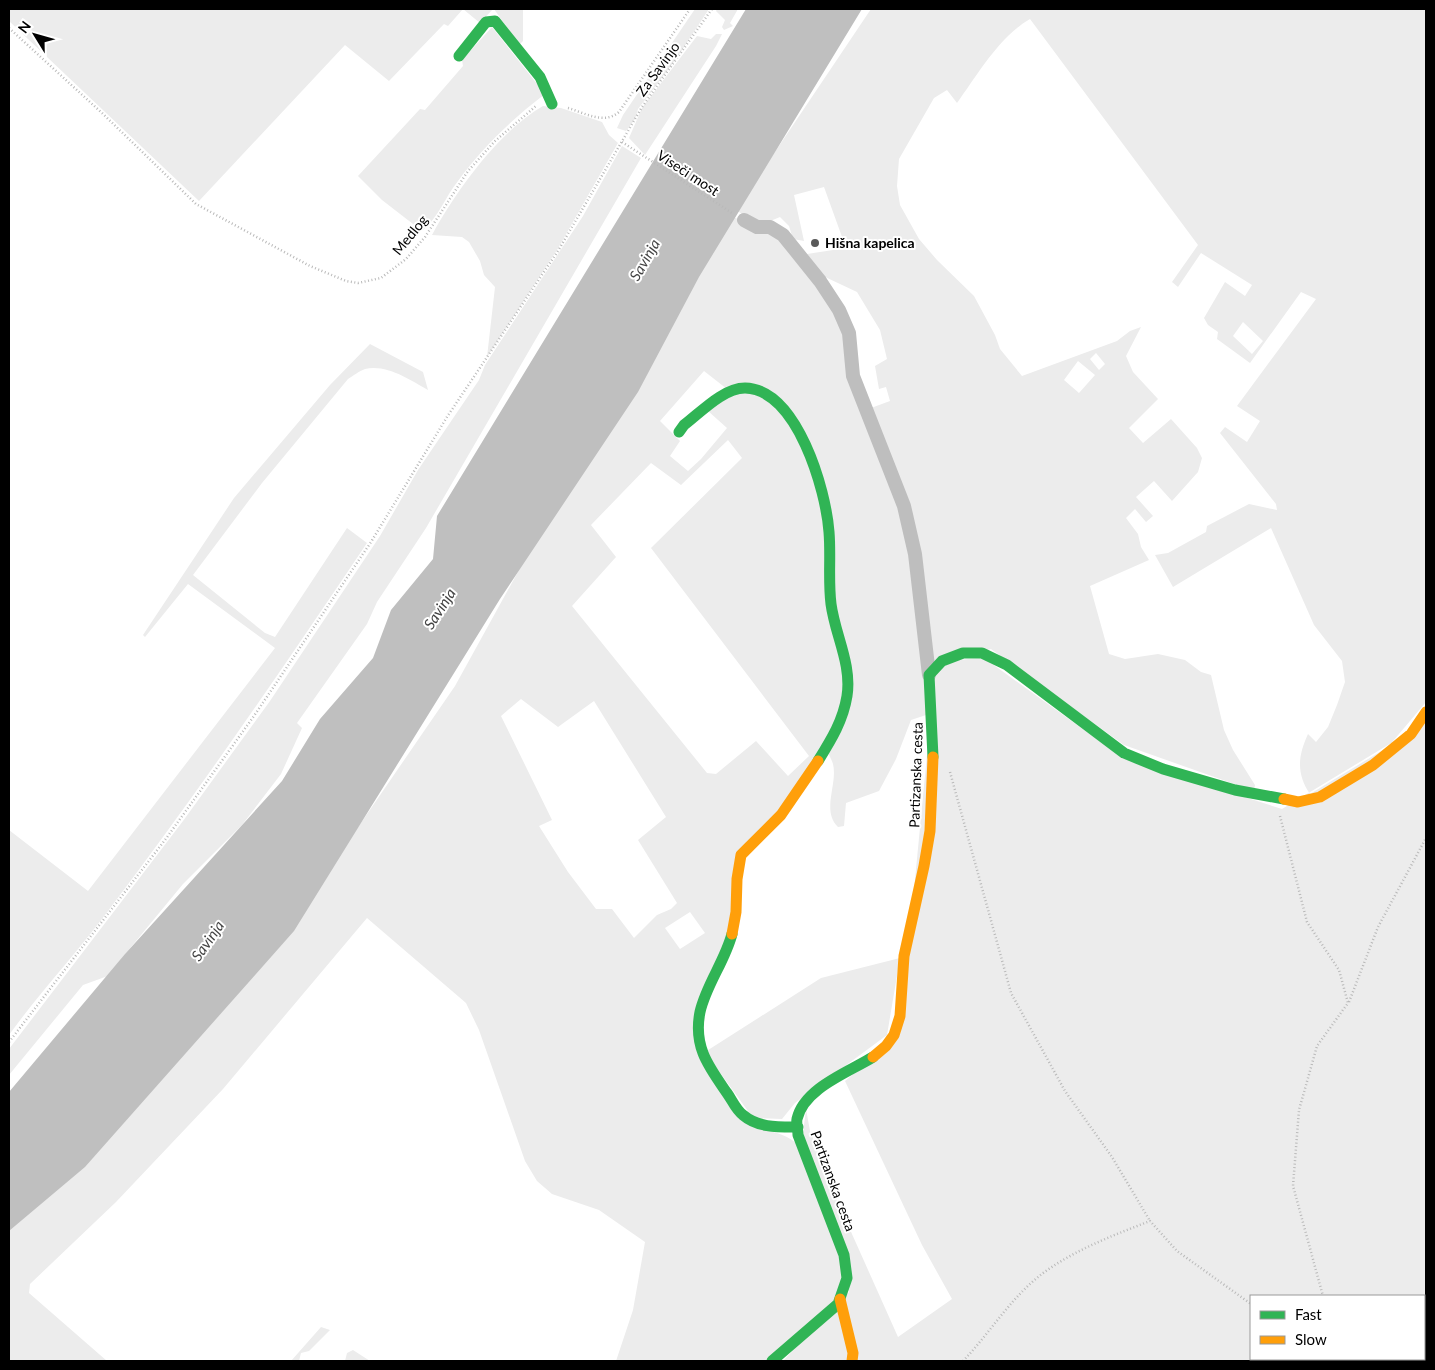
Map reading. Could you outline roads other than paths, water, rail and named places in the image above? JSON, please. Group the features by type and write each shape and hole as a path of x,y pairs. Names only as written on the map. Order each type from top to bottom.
{"street":[{"path":"459,56 486,22 495,21 540,77 552,104"},
{"path":"744,220 757,227 770,227 783,234 820,281 839,310 849,333 853,376 904,506 915,554 929,675"},
{"path":"679,432 684,425 726,393 744,388 765,393 786,413 803,439 818,477 829,530 831,602 835,629 848,667 847,696 837,732 780,815 741,855 737,880 736,912 731,937 706,993 700,1014 698,1036 705,1062 742,1115 757,1123 774,1127 798,1127"},
{"path":"929,675 942,661 963,653 982,653 1007,665 1124,753 1163,769 1277,800 1298,802 1320,797 1373,765 1411,734 1426,712"},
{"name":"Partizanska cesta","path":"772,1361 838,1304 847,1278 844,1254 798,1135 797,1117 802,1105 823,1088 880,1051 894,1036 900,1016 904,956 928,843 933,780 933,717 929,675"},
{"path":"840,1298 853,1353 852,1361"}],"water":[{"name":"Savinja","path":"746,9 862,9 699,277 638,392 500,599 294,931 85,1167 9,1231 9,1092 125,954 282,781 320,719 373,658 391,610 433,559 437,516"}],"place":[{"name":"Hišna kapelica","path":"815,243"}]}
